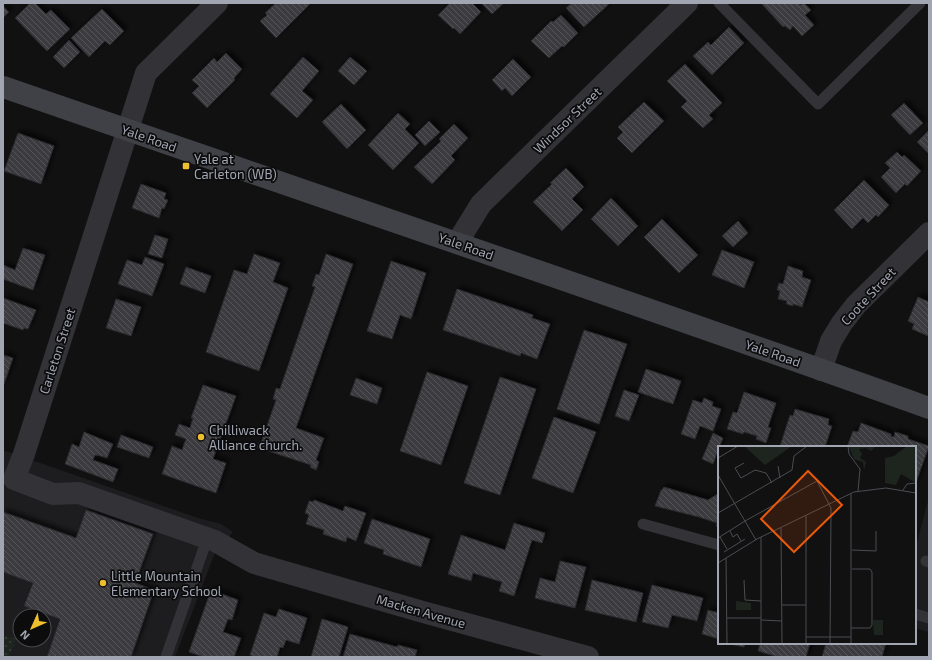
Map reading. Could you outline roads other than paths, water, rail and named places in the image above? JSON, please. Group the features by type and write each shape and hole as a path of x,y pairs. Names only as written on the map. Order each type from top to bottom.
{"main road":[{"name":"Yale Road","path":"3,87 457,243 929,408"}],"street":[{"name":"Carleton Street","path":"217,3 146,73 26,447 14,479 53,494 79,493 215,541 254,563"},
{"name":"Windsor Street","path":"457,243 481,204 687,3"},
{"name":"Coote Street","path":"821,370 832,341 842,323 856,305 929,233"},
{"name":"Macken Avenue","path":"254,563 423,612 588,657"}],"lane":[{"path":"719,3 818,104 920,3"},
{"path":"643,524 718,545"},
{"path":"166,657 207,539"},
{"path":"916,614 929,618"}],"place":[{"name":"Yale at Carleton (WB)","path":"186,166"},
{"name":"Chilliwack Alliance church.","path":"201,437"},
{"name":"Little Mountain Elementary School","path":"103,583"}]}
